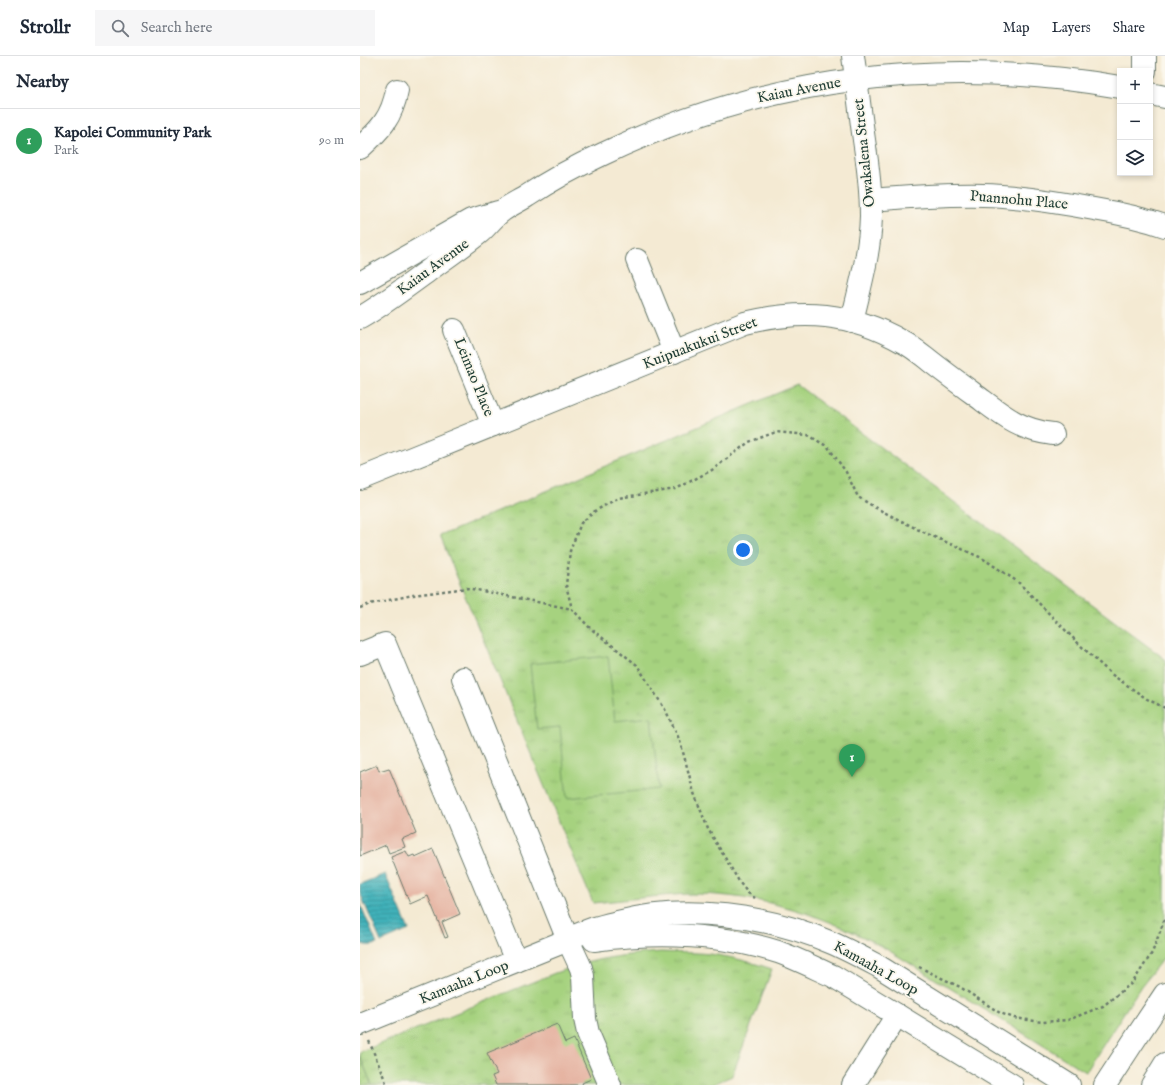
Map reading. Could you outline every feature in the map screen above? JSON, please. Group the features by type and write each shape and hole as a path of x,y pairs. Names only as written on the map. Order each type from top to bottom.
{"street":[{"name":"Owakalena Street","path":"852,321 865,264 871,217 868,170 853,56"},
{"path":"1145,56 1145,68"},
{"name":"Kaiau Avenue","path":"360,318 386,301 479,233 501,212 540,188 582,164 626,143 717,109 764,96 811,86 908,73 1001,73 1045,76 1117,87"},
{"path":"360,148 385,123 393,108 397,90"},
{"path":"1153,95 1165,97"},
{"name":"Puannohu Place","path":"871,200 955,195 1013,196 1042,199 1118,213 1165,226"},
{"name":"Kaiau Avenue","path":"360,283 471,220 501,212"},
{"path":"637,260 674,352"},
{"name":"Kuipuakukui Street","path":"360,479 745,323 786,315 807,314 828,316 869,326 903,342 917,351 1009,420 1030,430 1054,434"},
{"name":"Leimao Place","path":"454,330 493,425"},
{"path":"360,654 385,644 516,961"},
{"path":"463,678 568,940 581,968 583,976 585,1019 588,1033 610,1085"},
{"name":"Kamaaha Loop","path":"361,1024 568,940 580,933 609,924 631,919 662,915 693,914 724,916 755,920 788,927 831,942 878,966 1069,1085"},
{"name":"Kamaaha Loop","path":"568,940 584,941 632,936 689,936 749,944 778,952 834,976 1012,1085"},
{"path":"1106,1085 1136,1036 1165,994"},
{"path":"853,1085 897,1015"},
{"path":"1152,1085 1165,1064"}],"path":[{"path":"761,902 748,893 740,883 708,830 694,793 680,741 666,711 637,665 590,628 572,609 566,585 570,550 581,523 595,511 618,498 676,489 712,470 750,442 776,432 808,435 828,446 846,472 858,497 882,512 982,558 1018,582 1111,674 1147,699 1165,708"},
{"path":"360,608 370,604 413,595 467,588 572,609"},
{"path":"913,963 960,986 1000,1013 1014,1018 1042,1022 1068,1020 1103,1006 1133,982 1152,953 1165,918"},
{"path":"361,1024 387,1085"}],"green space":[{"path":"797,385 1165,659 1165,956 1141,986 1086,1072 888,950 818,917 769,903 718,895 692,894 655,896 593,903 440,536"},
{"path":"608,656 615,721 651,717 659,789 567,798 560,727 537,729 530,664"},
{"path":"661,952 717,955 772,969 732,1076 711,1085 372,1085 360,1056 360,1052 555,973 601,959"},
{"path":"360,1056 372,1085 360,1085"}],"water":[{"path":"385,874 409,930 381,942 360,893 360,884"},
{"path":"360,903 377,944 364,945 360,943"}],"building":[{"path":"377,765 379,771 389,768 416,833 402,839 405,847 389,853 386,845 360,856 360,772"},
{"path":"433,849 460,914 442,922 448,937 445,938 428,896 410,904 391,857 406,851 409,857 414,855 415,857"},
{"path":"557,1024 565,1043 574,1039 591,1079 582,1083 583,1085 496,1085 492,1076 497,1074 487,1053"}],"place":[{"name":"Kapolei Community Park","path":"852,777"}]}
